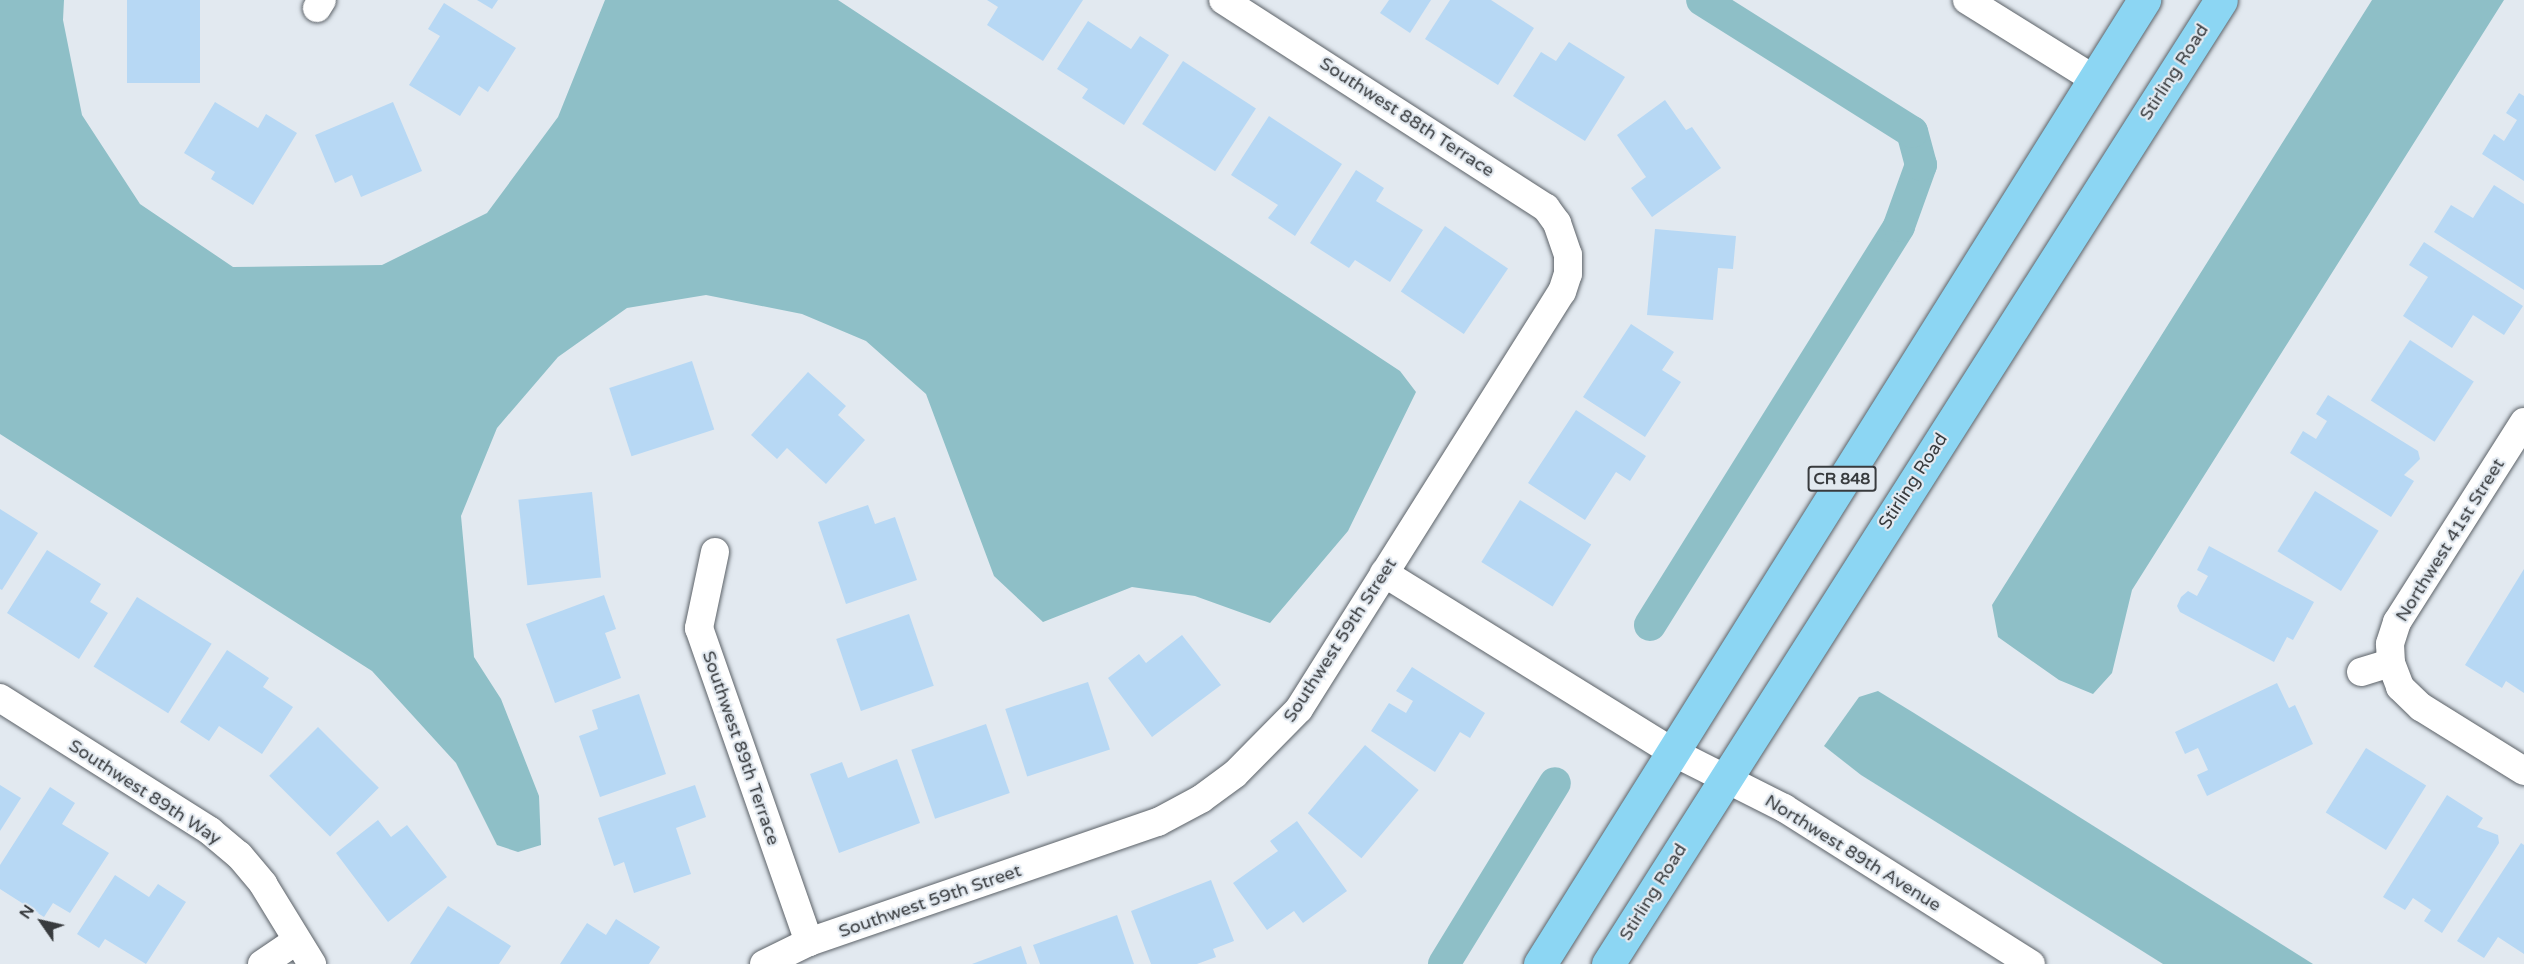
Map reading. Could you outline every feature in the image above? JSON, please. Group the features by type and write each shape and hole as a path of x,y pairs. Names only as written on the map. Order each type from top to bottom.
{"main road":[{"name":"CR 848","path":"1540,964 1671,751 2144,0"},
{"name":"Stirling Road","path":"1608,964 1724,777 2220,0"}],"street":[{"name":"Southwest 88th Terrace","path":"1223,0 1529,195 1557,223 1568,255"},
{"path":"1967,0 2094,79"},
{"name":"Southwest 59th Street","path":"809,942 1100,844 1158,822 1201,799 1269,744 1299,709 1547,318 1568,274 1568,255"},
{"name":"Northwest 41st Street","path":"2391,663 2390,644 2397,622 2524,422"},
{"name":"Southwest 89th Terrace","path":"715,552 699,628 809,942"},
{"name":"Northwest 89th Avenue","path":"1384,573 1671,751 1784,808 2031,964"},
{"path":"2361,672 2391,663 2400,687 2421,707 2524,771"},
{"name":"Southwest 89th Way","path":"0,698 210,831 239,855 263,884 304,953"},
{"path":"764,964 809,942"},
{"path":"262,964 304,953"}],"water":[{"path":"0,0 64,0 63,20 82,115 140,204 233,267 382,265 487,213 558,117 605,0 838,0 1400,371 1416,392 1348,531 1270,623 1195,596 1132,587 1043,622 994,576 926,394 866,341 802,314 706,295 627,308 558,357 497,428 461,516 474,657 501,699 539,796 541,845 518,852 497,845 456,763 372,671 0,434"},
{"path":"2372,0 2504,0 2132,590 2112,673 2093,694 2059,680 1998,637 1992,605"},
{"path":"1878,691 2313,964 2163,964 1861,775 1824,746 1859,697"}],"building":[{"path":"127,0 200,0 200,83 127,83"},
{"path":"477,0 498,0 492,9"},
{"path":"987,0 1083,0 1043,61 987,25 998,7"},
{"path":"1389,0 1431,0 1410,33 1380,13"},
{"path":"1450,0 1491,0 1534,28 1498,85 1425,39"},
{"path":"444,3 516,48 488,92 479,86 460,116 409,85 440,36 428,29"},
{"path":"1088,21 1131,49 1140,36 1169,55 1124,125 1082,98 1088,89 1057,69"},
{"path":"1569,42 1625,77 1585,141 1513,96 1541,52 1556,61"},
{"path":"1183,61 1256,108 1215,171 1142,124"},
{"path":"2519,93 2524,96 2524,181 2482,154 2494,134 2504,141 2517,120 2506,113"},
{"path":"1665,100 1686,130 1692,127 1721,168 1652,217 1631,188 1646,177 1617,135"},
{"path":"215,102 258,128 266,114 297,133 253,205 211,179 215,172 184,153"},
{"path":"393,102 422,171 361,197 352,175 335,183 315,135"},
{"path":"1269,116 1342,164 1295,236 1268,218 1278,205 1231,175"},
{"path":"1356,170 1384,188 1376,201 1423,230 1390,282 1355,260 1349,268 1310,243"},
{"path":"2494,185 2524,204 2524,290 2434,232 2451,205 2473,218"},
{"path":"1445,226 1508,268 1464,334 1401,291"},
{"path":"1655,229 1736,236 1733,269 1718,268 1713,320 1647,315"},
{"path":"2424,242 2523,306 2504,335 2473,315 2452,348 2403,316 2428,277 2409,265"},
{"path":"1631,324 1674,352 1662,370 1681,382 1645,437 1583,397"},
{"path":"2410,340 2474,381 2435,442 2371,400"},
{"path":"692,361 714,429 632,456 609,388"},
{"path":"808,372 846,406 838,415 865,440 826,484 787,448 777,459 751,435"},
{"path":"2328,395 2418,451 2420,459 2404,475 2414,481 2391,517 2290,453 2303,431 2316,439 2327,421 2316,414"},
{"path":"1576,410 1646,456 1630,481 1616,472 1585,520 1528,483"},
{"path":"2315,491 2379,531 2341,591 2277,551"},
{"path":"592,492 601,578 527,585 518,500"},
{"path":"1520,500 1591,545 1553,606 1481,562"},
{"path":"868,505 875,524 895,517 917,580 846,604 818,522"},
{"path":"0,509 38,533 2,590 0,589"},
{"path":"2209,546 2314,602 2293,640 2287,637 2274,662 2180,612 2177,606 2181,597 2188,591 2197,596 2208,576 2197,570"},
{"path":"47,550 101,584 90,602 108,613 79,659 7,613"},
{"path":"2524,569 2524,693 2506,681 2502,688 2465,665"},
{"path":"604,595 616,629 605,633 621,678 555,703 526,624"},
{"path":"137,597 212,644 168,713 94,667"},
{"path":"909,614 934,686 861,711 836,639"},
{"path":"1182,635 1221,685 1152,737 1108,678 1139,654 1146,663"},
{"path":"227,650 269,678 263,687 293,707 262,754 219,726 209,741 180,722"},
{"path":"1412,667 1485,713 1470,738 1460,732 1435,772 1371,731 1389,703 1406,713 1413,701 1396,691"},
{"path":"1088,682 1110,750 1027,776 1005,709"},
{"path":"2277,683 2289,708 2295,705 2313,744 2207,796 2197,775 2208,770 2198,748 2185,754 2175,732"},
{"path":"639,694 666,774 600,797 579,736 598,729 592,710"},
{"path":"986,724 1010,793 935,819 911,750"},
{"path":"318,727 379,788 330,837 269,776"},
{"path":"1365,745 1419,790 1361,858 1308,813"},
{"path":"2366,748 2426,786 2386,850 2326,812"},
{"path":"897,759 920,823 839,853 810,774 842,762 848,778"},
{"path":"0,785 21,798 0,831"},
{"path":"695,785 706,817 676,828 691,874 634,893 624,862 614,866 598,818"},
{"path":"50,787 75,803 62,824 109,853 70,913 53,903 44,917 0,889 0,865"},
{"path":"2447,795 2483,818 2477,827 2498,835 2499,843 2442,933 2424,921 2431,910 2413,898 2405,910 2383,897"},
{"path":"378,820 391,837 407,825 447,877 388,922 336,853"},
{"path":"1297,821 1347,891 1303,923 1294,911 1267,930 1233,883 1278,851 1270,841"},
{"path":"2521,843 2524,845 2524,954 2498,937 2484,958 2457,941"},
{"path":"115,875 149,897 158,884 186,902 146,964 105,939 99,948 77,934"},
{"path":"1211,880 1234,941 1213,949 1216,957 1197,964 1151,964 1131,911"},
{"path":"448,906 511,946 499,964 410,964"},
{"path":"1117,915 1134,964 1040,964 1033,945"},
{"path":"616,919 660,947 649,964 560,964 587,923 606,935"},
{"path":"1021,946 1027,964 972,964"}],"waterway":[{"path":"1650,625 1899,226 1921,165 1912,132 1702,0"},
{"path":"1444,964 1555,783"}]}
